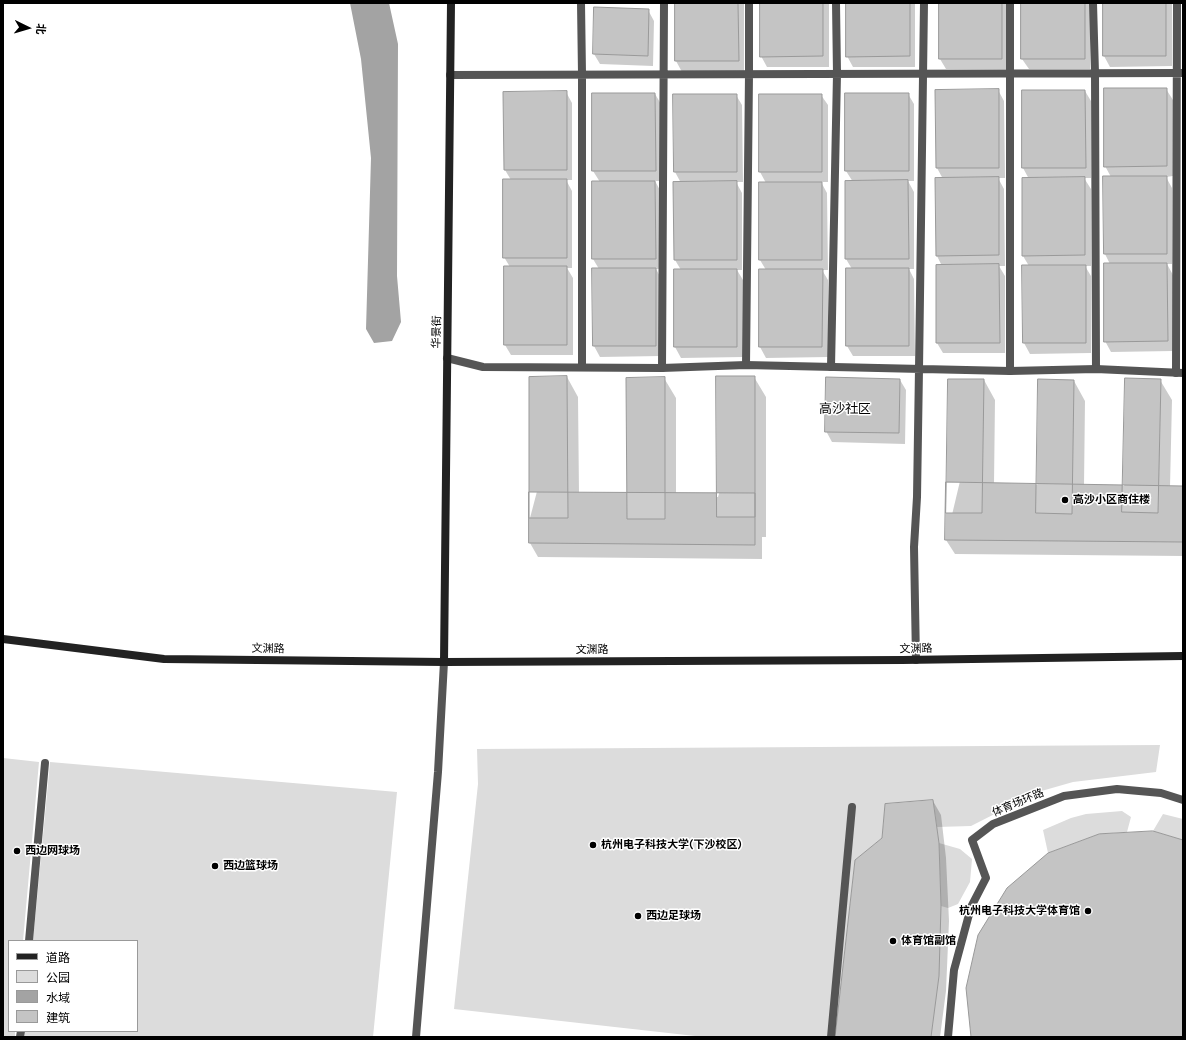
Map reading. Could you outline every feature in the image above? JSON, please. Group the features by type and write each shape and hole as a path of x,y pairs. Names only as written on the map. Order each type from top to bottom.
{"main road":[{"name":"华景街","path":"444,662 451,3"},
{"name":"文渊路","path":"3,640 164,659 444,662 916,660 1183,656"}],"street":[{"path":"581,3 582,366"},
{"path":"662,368 664,3"},
{"path":"746,365 750,74 749,3"},
{"path":"831,367 837,74 836,3"},
{"path":"916,660 914,547 917,497 924,3"},
{"path":"1010,3 1010,371"},
{"path":"1094,3 1096,369"},
{"path":"447,358 483,367 582,366 662,368 746,365 1010,371 1096,369 1180,373 1180,73 1177,3"},
{"path":"450,75 1180,73"},
{"path":"416,1037 438,772 444,662"},
{"path":"29,940 45,763"},
{"name":"体育场环路","path":"948,1037 954,970 971,906 986,878 972,840 993,824 1064,796 1117,789 1161,793 1183,800"},
{"path":"831,1037 852,807"}],"green space":[{"name":"西边足球场","path":"1160,745 1156,772 1073,782 1038,792 971,826 937,827 933,800 885,804 882,838 855,860 835,1037 704,1037 454,1009 478,784 477,749"},
{"name":"西边网球场","path":"3,758 39,762 23,940 8,940 8,1032 15,1032 15,1037 3,1037"},
{"name":"西边篮球场","path":"50,762 397,792 373,1037 24,1037 25,1032 138,1032 138,940 33,940"},
{"path":"1122,811 1131,817 1127,832 1099,834 1048,853 1043,830 1071,818 1086,814"},
{"path":"1163,814 1183,819 1183,840 1153,831"},
{"path":"939,843 960,849 972,859 970,882 958,904 948,908 941,906"}],"water":[{"path":"350,3 389,3 398,44 397,276 401,322 392,341 374,343 366,329 371,158 361,59"}],"building":[{"path":"675,3 738,3 739,61 675,61"},
{"path":"760,3 823,3 823,56 760,57"},
{"path":"846,3 910,3 910,56 846,57"},
{"path":"939,3 1002,3 1002,59 939,59"},
{"path":"1021,3 1085,3 1085,59 1021,59"},
{"path":"1103,3 1166,3 1166,56 1103,56"},
{"path":"594,7 649,9 648,56 593,54"},
{"path":"1104,88 1167,88 1167,166 1104,167"},
{"path":"999,89 999,168 936,168 935,90"},
{"path":"1022,90 1085,90 1086,168 1022,168"},
{"path":"567,91 567,170 504,170 503,92"},
{"path":"592,93 655,93 656,171 592,171"},
{"path":"845,93 909,93 909,171 845,171"},
{"path":"673,94 737,94 737,172 674,172"},
{"path":"759,94 822,94 822,172 759,172"},
{"path":"1103,176 1167,176 1167,254 1104,254"},
{"path":"999,177 999,255 936,256 935,178"},
{"path":"1085,177 1085,255 1022,256 1022,178"},
{"path":"503,179 567,179 567,258 503,258"},
{"path":"908,180 909,259 845,259 845,181"},
{"path":"592,181 655,181 656,259 592,259"},
{"path":"737,181 737,260 674,260 673,182"},
{"path":"759,182 822,182 822,260 759,260"},
{"path":"1104,263 1167,263 1168,341 1104,342"},
{"path":"999,264 1000,343 936,343 936,265"},
{"path":"1022,265 1086,265 1086,343 1023,343"},
{"path":"504,266 567,266 567,345 504,345"},
{"path":"592,268 656,268 656,346 593,346"},
{"path":"846,268 909,268 909,346 846,346"},
{"path":"674,269 737,269 737,347 674,347"},
{"path":"759,269 823,269 822,347 759,347"},
{"path":"567,376 568,518 529,518 529,377"},
{"path":"716,376 755,376 755,517 717,517"},
{"path":"665,377 665,519 627,519 626,378"},
{"path":"826,377 900,379 899,433 825,432"},
{"path":"1125,378 1161,379 1158,513 1122,512"},
{"path":"948,379 984,379 982,513 946,513"},
{"path":"1038,379 1074,380 1072,514 1036,513"},
{"name":"高沙小区商住楼","path":"946,482 1183,486 1183,542 945,540"},
{"path":"529,492 755,493 755,545 529,543"},
{"name":"体育馆副馆","path":"933,800 939,843 941,906 939,976 931,1037 835,1037 855,860 882,838 885,804"},
{"name":"杭州电子科技大学体育馆","path":"1153,831 1183,840 1183,1037 971,1037 966,988 978,935 1007,888 1048,853 1099,834"}],"place":[{"name":"高沙小区商住楼","path":"1065,500"},
{"name":"杭州电子科技大学(下沙校区)","path":"593,845"},
{"name":"西边网球场","path":"17,851"},
{"name":"西边篮球场","path":"215,866"},
{"name":"杭州电子科技大学体育馆","path":"1088,911"},
{"name":"西边足球场","path":"638,916"},
{"name":"体育馆副馆","path":"893,941"}],"district":[{"name":"高沙社区","path":"845,409"}]}
